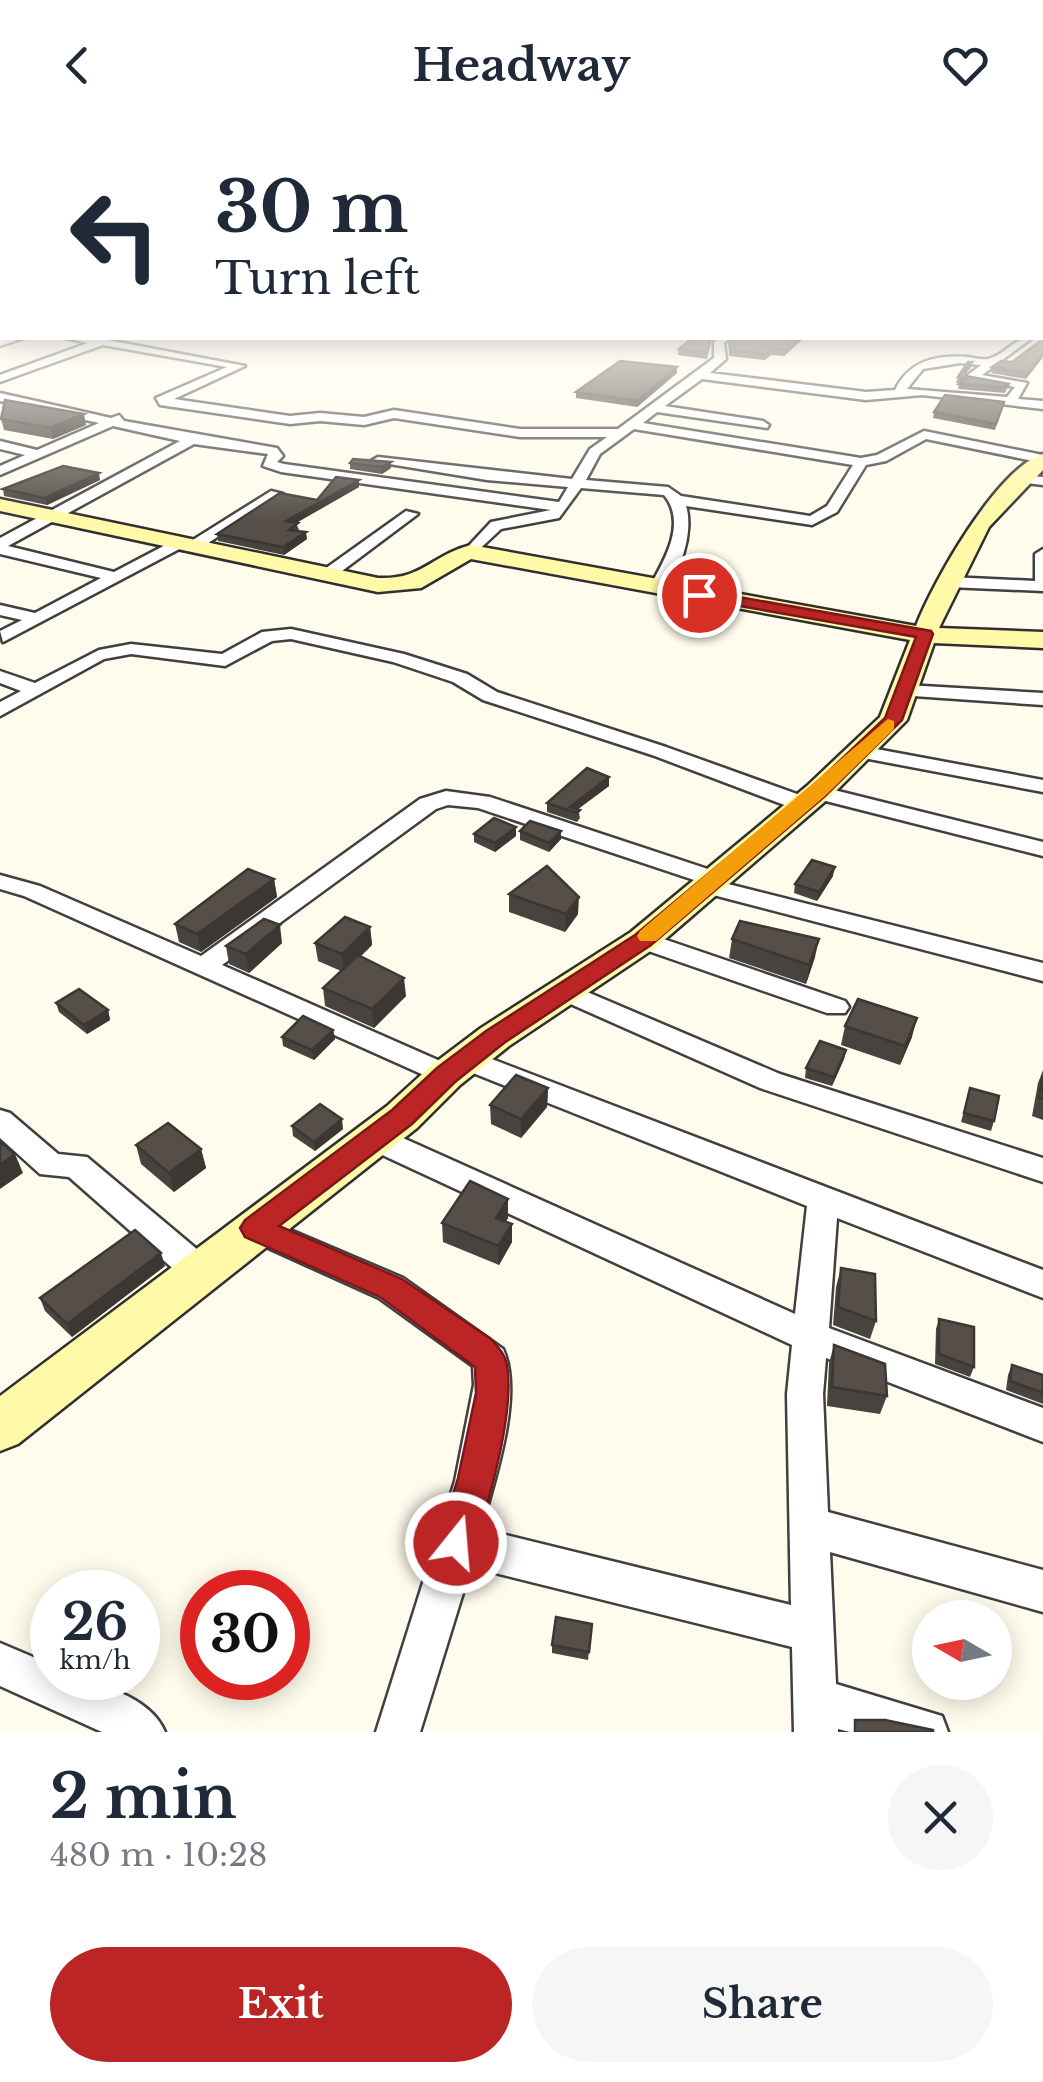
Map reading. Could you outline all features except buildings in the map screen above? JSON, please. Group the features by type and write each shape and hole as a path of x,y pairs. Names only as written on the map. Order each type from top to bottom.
{"street":[{"path":"0,471 223,373"},
{"path":"898,395 910,373"},
{"path":"978,373 972,377 1023,385 1010,401"},
{"path":"470,552 496,525 543,518 563,507 595,452 701,374 866,396 922,390 1043,405"},
{"path":"0,397 192,440 272,451 276,456 268,463 281,468 563,507"},
{"path":"0,1427 374,1138 495,1037 643,940 811,798 893,720 925,634 980,525 1032,480 1043,460 924,435 881,458 861,462 626,429 520,433 394,414 364,421 320,417 290,420 161,401"},
{"path":"656,408 762,425"},
{"path":"0,546 192,440"},
{"path":"0,445 38,454"},
{"path":"378,461 648,488 668,492 676,500 812,521 832,509 861,462"},
{"path":"3,637 115,577 186,545 276,494"},
{"path":"658,586 678,550 676,500"},
{"path":"0,505 328,574 408,587 418,585 461,554 470,552 925,634 1043,640"},
{"path":"328,574 411,514"},
{"path":"0,546 115,577"},
{"path":"949,582 1043,583 1043,554"},
{"path":"0,610 35,618"},
{"path":"0,710 99,655 132,648 225,660 268,636 290,634 398,658 460,678 490,696 558,721 811,798 1043,850"},
{"path":"0,677 35,689"},
{"path":"910,680 1043,699"},
{"path":"860,752 1043,786"},
{"path":"204,966 428,804 446,798 482,802 711,882 1043,972"},
{"path":"0,882 32,891 204,966 457,1067 693,1144 823,1202 1043,1284"},
{"path":"643,940 836,1007"},
{"path":"566,992 770,1081 1043,1170"},
{"path":"0,1120 52,1166 76,1165 199,1271"},
{"path":"374,1138 810,1337 1043,1426"},
{"path":"823,1202 805,1394 816,1716 926,1732"},
{"path":"255,1228 391,1288 479,1349 491,1362 492,1393 482,1444 398,1732"},
{"path":"810,1526 1043,1591"},
{"path":"456,1543 813,1630"},
{"path":"0,1664 144,1732"}],"slow traffic":[{"path":"648,936 818,792 888,725"}],"route":[{"path":"456,1543 476,1478 492,1393 491,1362 479,1349 391,1288 255,1228 402,1117 446,1075 495,1037 643,940 818,792 893,720 925,634 699,595"}]}
